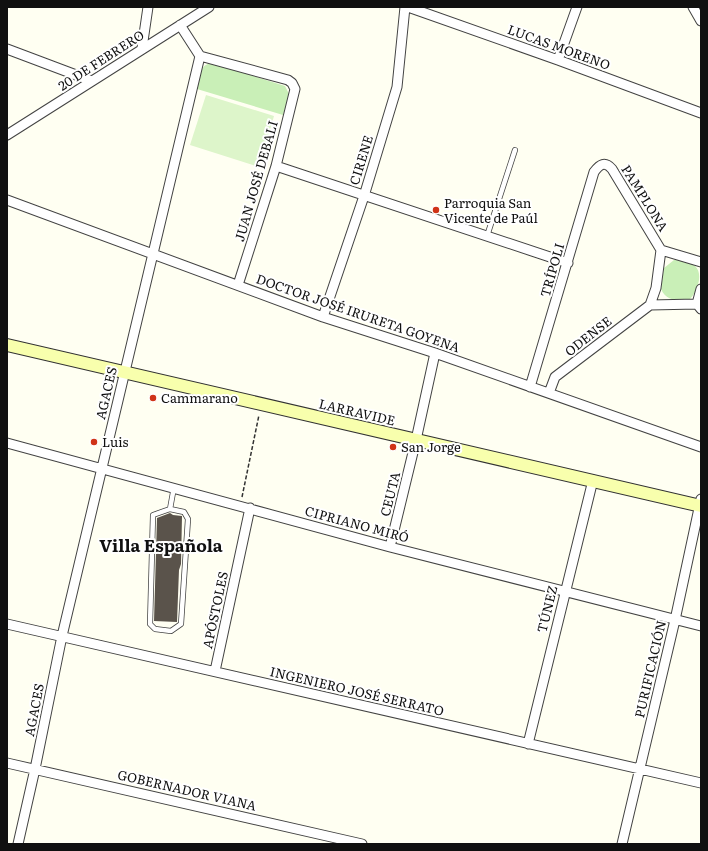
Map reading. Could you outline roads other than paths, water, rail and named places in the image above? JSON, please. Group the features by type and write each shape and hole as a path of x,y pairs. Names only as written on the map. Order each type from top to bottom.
{"street":[{"path":"142,48 148,7"},
{"name":"20 DE FEBRERO","path":"7,135 142,48 209,7"},
{"name":"CIRENE","path":"323,317 364,196 397,87 405,7"},
{"name":"LUCAS MORENO","path":"408,7 701,113"},
{"path":"558,60 577,7"},
{"path":"693,7 701,20"},
{"path":"180,25 200,56"},
{"path":"7,49 92,81"},
{"name":"JUAN JOSÉ DEBALI","path":"200,56 288,80 292,83 295,89 276,166 238,285"},
{"name":"AGACES","path":"18,844 62,636 200,56"},
{"name":"PAMPLONA","path":"604,164 608,164 612,169 661,250 656,288 650,305"},
{"name":"TRÍPOLI","path":"530,387 594,172 599,166 604,164"},
{"path":"276,166 568,263"},
{"name":"DOCTOR JOSÉ IRURETA GOYENA","path":"7,200 323,317 435,353 701,447"},
{"name":"PAMPLONA","path":"661,250 701,262"},
{"path":"650,305 699,306 701,289"},
{"name":"ODENSE","path":"548,393 555,378 650,305"},
{"name":"LARRAVIDE","path":"7,345 700,504"},
{"name":"CEUTA","path":"390,547 435,353"},
{"name":"CIPRIANO MIRÓ","path":"7,443 174,487 390,547 701,626"},
{"name":"TÚNEZ","path":"528,744 593,480"},
{"name":"PURIFICACIÓN","path":"622,844 675,620 700,504"},
{"name":"APÓSTOLES","path":"215,670 250,508"},
{"name":"INGENIERO JOSÉ SERRATO","path":"7,624 215,670 701,783"},
{"name":"GOBERNADOR VIANA","path":"7,763 362,844"}],"lane":[{"path":"487,236 515,150"},
{"path":"170,509 174,487"},
{"path":"170,509 184,512 188,519 181,624 171,631 156,629 150,624 153,515 170,509"}],"place":[{"name":"Parroquia San Vicente de Paúl","path":"436,210"},
{"name":"Cammarano","path":"153,398"},
{"name":"Luis","path":"94,442"},
{"name":"San Jorge","path":"393,447"}],"district":[{"name":"Villa Española","path":"161,546"}]}
